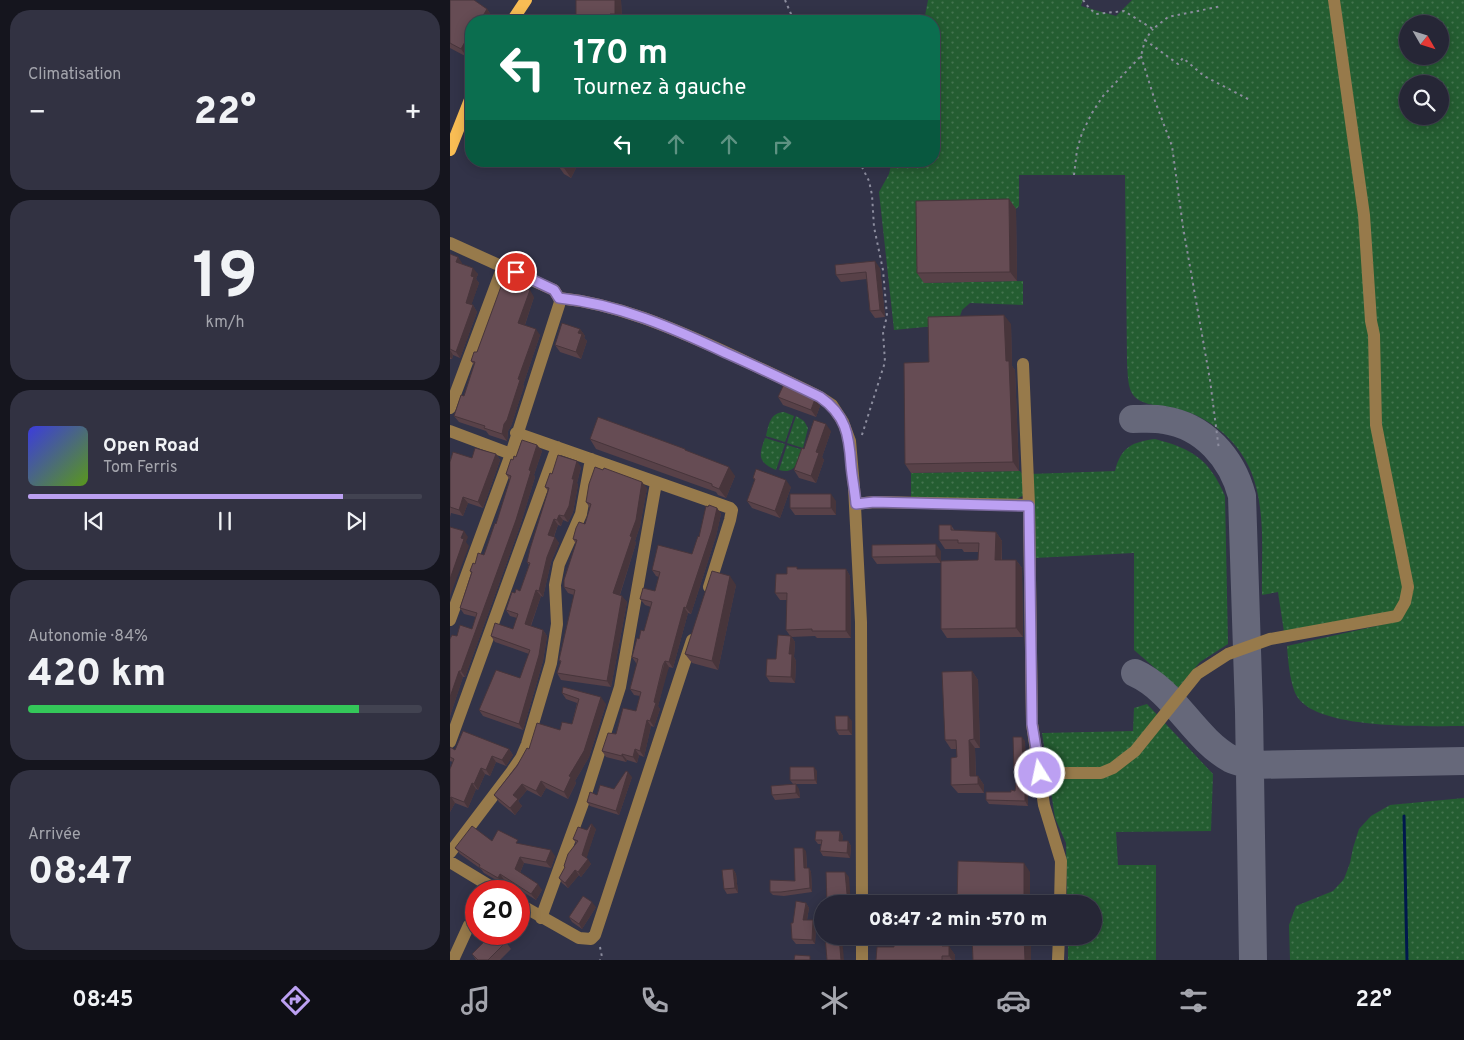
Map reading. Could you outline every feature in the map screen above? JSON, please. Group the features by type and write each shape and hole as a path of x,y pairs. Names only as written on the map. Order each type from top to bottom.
{"main road":[{"path":"516,15 526,0"},
{"path":"450,150 465,112"}],"street":[{"path":"1040,773 1101,773 1113,768 1135,751 1197,674 1228,654 1270,639 1398,616 1405,602 1408,586 1376,425 1374,335 1371,321 1364,215 1334,0"},
{"path":"450,243 554,290 559,298 559,307 516,433 511,454 450,620"},
{"path":"450,408 503,266"},
{"path":"559,298 586,301 628,312 687,335 820,397 832,405 843,422 850,441 856,504 862,622 862,895"},
{"path":"1023,364 1029,506 1032,724 1044,805 1061,861 1060,895"},
{"path":"450,431 511,454"},
{"path":"516,433 732,510 704,602"},
{"path":"450,742 557,447"},
{"path":"450,853 512,771 526,744 551,663 557,624 555,585 559,564 581,514 591,459"},
{"path":"541,918 583,803 620,687 656,483"},
{"path":"856,504 874,502 1029,506"},
{"path":"530,911 579,938 591,939 595,935 695,630"},
{"path":"450,862 480,880"},
{"path":"453,960 465,933"},
{"path":"862,945 862,960"},
{"path":"1058,960 1059,945"}],"path":[{"path":"785,0 791,15"},
{"path":"1083,0 1096,14 1124,11 1153,30"},
{"path":"1074,175 1077,150 1082,133 1092,113 1103,96 1141,56 1145,40 1153,30 1168,18 1222,6"},
{"path":"1145,40 1178,64 1183,58 1204,76 1250,100"},
{"path":"1141,56 1172,146 1183,227 1210,380 1219,450"},
{"path":"859,445 885,362 883,332 887,316 882,270 874,227 872,195 869,182 862,167"}],"green space":[{"path":"928,0 1083,0 1081,6 1116,16 1132,0 1464,0 1464,726 1401,726 1351,721 1328,716 1310,708 1298,698 1291,680 1287,646 1390,623 1284,632 1278,592 1262,595 1261,514 1255,482 1249,467 1237,447 1220,430 1199,417 1188,412 1143,402 1138,400 1132,393 1128,380 1127,363 1125,175 1019,175 1019,206 1016,209 923,211 924,283 1023,281 1023,305 970,303 962,310 960,316 935,326 894,330 879,192 891,167 940,167 940,15 925,15"},
{"path":"784,412 794,416 785,442 766,436 769,423 773,417"},
{"path":"796,416 804,421 808,428 803,448 787,443"},
{"path":"765,438 785,444 776,470 765,464 761,457"},
{"path":"1155,439 1180,447 1198,457 1213,473 1225,496 1228,644 1200,662 1178,688 1134,650 1134,553 1034,558 1030,474 1115,471 1121,456 1129,447 1140,442"},
{"path":"787,445 803,450 792,469 789,471 779,470"},
{"path":"1020,471 1024,477 1024,495 1015,500 911,499 911,473"},
{"path":"1147,704 1213,774 1211,831 1116,832 1118,865 1156,865 1156,960 1068,960 1068,945 1102,945 1102,895 1067,895 1066,843 1055,818 1042,733 1133,731 1134,708"},
{"path":"1464,798 1464,960 1290,960 1289,925 1296,906 1333,891 1344,879 1359,829 1371,816 1390,805"}],"building":[{"path":"450,0 474,0 487,9 483,15 465,15 465,42 461,49 450,43"},
{"path":"576,0 615,0 615,14 576,15"},
{"path":"1009,199 1010,272 917,273 916,201"},
{"path":"450,254 458,257 456,262 473,268 471,276 474,277 466,303 473,305 456,352 450,349"},
{"path":"875,261 880,310 870,311 866,272 836,275 835,265"},
{"path":"503,281 530,290 518,323 536,329 518,379 520,380 502,434 484,428 485,426 454,416 461,395 464,396 475,362 471,361 474,352 477,352"},
{"path":"1004,315 1006,361 1009,361 1013,462 905,464 904,363 929,362 928,317"},
{"path":"562,323 580,329 578,333 582,334 576,352 555,345"},
{"path":"784,384 815,399 811,410 778,397"},
{"path":"598,417 729,467 719,489 712,486 712,484 590,439"},
{"path":"814,420 826,424 816,452 819,453 811,476 794,470"},
{"path":"522,440 537,445 529,470 531,471 516,520 450,697 450,639 452,635 457,636 460,625 472,629 477,613 460,608 472,572 470,571 473,563 475,564 478,553 484,555 496,524 511,476 506,474 511,459 513,460 514,456 516,457"},
{"path":"475,448 496,454 478,502 463,497 459,510 450,507 450,462 453,452 472,458"},
{"path":"558,455 577,461 572,479 574,479 569,506 564,516 559,515 557,520 554,519 548,535 555,537 547,557 539,591 536,590 525,624 543,630 539,655 519,724 479,710 496,670 520,678 530,650 491,636 495,623 513,629 518,614 506,610 512,592 515,593 516,589 520,591 530,563 527,562 530,549 549,488 545,487 550,473 552,474"},
{"path":"595,467 603,470 604,468 642,482 636,520 630,536 632,537 613,593 622,596 607,681 557,673 575,590 564,587 564,580 577,540 573,539 576,528 579,522 585,524 591,504 586,502 589,484"},
{"path":"756,469 786,480 775,511 747,501 755,479 753,478"},
{"path":"790,494 831,494 831,508 790,508"},
{"path":"709,505 717,508 712,530 686,608 684,607 669,662 665,661 663,665 654,702 656,703 650,721 647,720 640,751 635,749 633,757 602,751 608,733 616,734 623,708 636,711 641,692 630,689 638,659 632,657 637,638 639,639 641,630 644,631 652,602 640,599 643,588 655,591 660,572 652,570 658,545 692,554 699,537 706,506 708,507"},
{"path":"939,525 951,525 951,530 996,532 995,560 1016,560 1016,628 941,629 941,561 978,560 979,543 958,543 958,540 939,540"},
{"path":"450,527 464,531 461,538 464,539 450,579"},
{"path":"936,544 936,556 872,557 872,545"},
{"path":"787,567 797,567 797,569 846,569 846,631 786,630 787,593 775,593 776,574 787,574"},
{"path":"712,571 730,576 712,661 685,654"},
{"path":"778,635 791,636 789,654 792,654 791,677 766,676 767,659 776,659"},
{"path":"972,671 974,739 969,740 970,776 978,776 978,784 951,785 951,758 957,757 956,740 945,740 942,672"},
{"path":"563,687 601,697 584,751 569,776 571,777 564,792 541,781 536,791 522,784 513,795 518,799 510,808 494,795 517,766 527,748 529,749 537,723 560,730 562,722 572,724 579,699 562,693"},
{"path":"835,716 848,716 848,730 836,730"},
{"path":"463,731 509,749 502,760 492,756 486,770 481,768 464,802 450,798 450,769 454,759 450,757 450,747 455,750"},
{"path":"1013,737 1022,737 1023,770 1014,770"},
{"path":"790,767 814,767 815,780 790,780"},
{"path":"626,771 628,772 616,811 587,802 590,792 597,795 600,785 614,789"},
{"path":"1016,783 1025,784 1025,801 986,800 986,792 1015,791"},
{"path":"796,784 796,793 772,795 771,786"},
{"path":"591,824 582,855 588,859 578,872 575,870 565,883 559,878 565,867 568,854 578,841 573,839 578,827 587,830"},
{"path":"472,826 492,841 498,830 518,840 516,843 551,850 546,862 520,857 515,869 538,884 531,894 530,880 509,880 500,874 498,878 479,867 480,865 455,848"},
{"path":"816,831 840,831 839,841 848,841 847,853 820,851 822,840 815,840"},
{"path":"794,848 803,848 804,868 809,868 810,888 770,892 770,880 795,881"},
{"path":"958,861 1024,863 1024,895 957,895"},
{"path":"733,869 735,888 724,889 722,870"},
{"path":"826,872 845,872 847,895 827,895"},
{"path":"583,896 592,902 579,924 569,917"},
{"path":"796,901 806,903 803,920 813,920 812,940 792,939 791,923 793,923"},
{"path":"481,945 503,945 488,960 478,960 472,954"},
{"path":"826,945 840,945 841,960 827,960"},
{"path":"894,945 949,946 949,956 942,956 942,960 876,960 877,947 894,947"},
{"path":"972,945 1024,945 1025,960 973,960"},
{"path":"795,955 810,956 810,960 794,960"}],"waterway":[{"path":"1404,816 1407,960"}],"taxiway":[{"path":"1133,419 1156,419 1178,423 1204,437 1214,446 1231,469 1242,496 1249,711 1253,960"},
{"path":"1135,673 1162,691 1206,739 1218,750 1238,762 1250,765 1464,761"}],"route":[{"path":"516,272 554,290 559,298 586,301 628,312 687,335 820,397 832,405 843,422 850,441 856,504 874,502 1029,506 1032,724 1040,773"}]}
